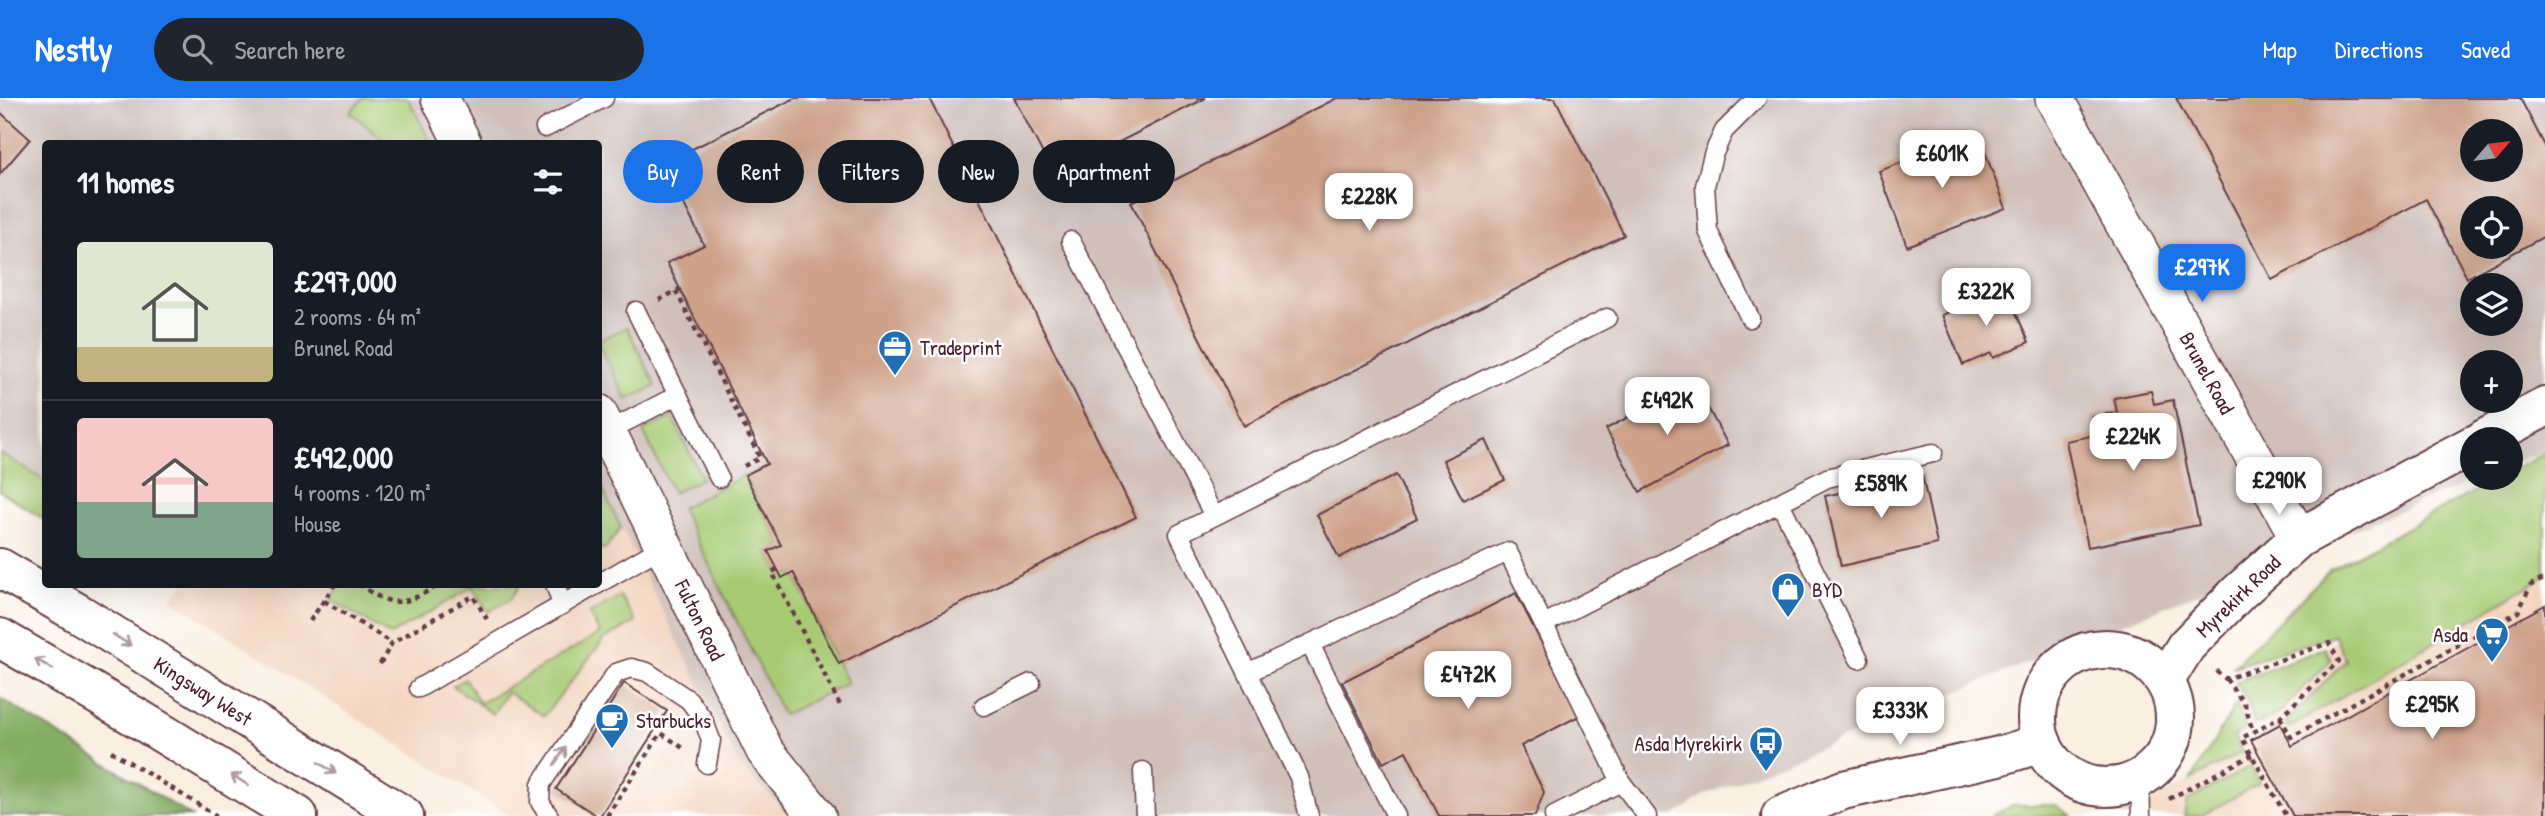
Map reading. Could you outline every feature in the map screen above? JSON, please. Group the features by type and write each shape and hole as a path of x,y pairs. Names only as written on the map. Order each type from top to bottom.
{"main road":[{"path":"2507,427 2545,407"},
{"name":"Myrekirk Road","path":"2165,680 2186,646 2238,593 2299,538 2460,452"},
{"name":"Kingsway West","path":"0,568 404,816"},
{"path":"0,638 298,816"},
{"path":"2098,649 2123,650 2147,662 2165,680 2174,701 2176,724 2170,746 2157,765 2140,803 2118,786 2094,786 2072,778 2054,763 2042,743 2037,724 2038,704 2045,685 2057,668 2073,657 2098,649"},
{"path":"1781,816 1843,790 1999,756 2042,743"}],"street":[{"path":"440,98 461,140"},
{"name":"Brunel Road","path":"2054,98 2299,538"},
{"name":"Fulton Road","path":"603,422 765,751 817,816"}],"lane":[{"path":"545,128 604,98"},
{"path":"1750,318 1708,231 1705,186 1713,155 1724,131 1757,98"},
{"path":"1071,241 1214,516"},
{"path":"636,311 719,478"},
{"path":"1309,816 1299,777 1179,534 1607,318"},
{"path":"603,422 678,395"},
{"path":"1544,624 1827,478 1933,453"},
{"path":"1780,503 1859,659"},
{"path":"602,582 664,546"},
{"path":"1249,672 1508,552 1621,782 1647,816"},
{"path":"556,588 562,605"},
{"path":"419,688 591,588"},
{"path":"1310,644 1396,816"},
{"path":"549,816 540,802 541,784 616,673 631,668 647,672 689,700 703,719 711,740 707,764"},
{"path":"984,706 1031,683"},
{"path":"1143,771 1145,816"},
{"path":"1554,816 1621,782"}],"path":[{"path":"676,291 760,458 719,478"},
{"path":"777,569 772,572 842,709"},
{"path":"2280,717 2291,737 2518,612 2531,585 2545,578"},
{"path":"310,621 332,588"},
{"path":"364,588 380,600 409,602 434,588"},
{"path":"380,664 392,643 474,596 500,641"},
{"path":"324,601 392,643"},
{"path":"2227,680 2329,643 2339,661 2280,717 2242,737 2286,816"},
{"path":"2186,646 2227,680 2245,705 2253,732"},
{"path":"2140,803 2252,755"}],"shaded area":[{"path":"0,98 2545,98 2545,451 2523,459 2523,427 2460,427 2460,486 1702,796 1674,816 791,816 739,765 602,488 602,140 42,140 42,518 0,491"},
{"path":"602,488 739,765 791,816 510,816 170,599 180,588 602,588"},
{"path":"2545,510 2545,816 2120,816 2191,780 2236,704"}],"green space":[{"path":"363,98 408,98 429,140 383,140 350,112"},
{"path":"627,327 656,386 627,400 602,351 602,339"},
{"path":"672,417 702,478 673,493 643,431"},
{"path":"0,453 42,479 42,518 0,491"},
{"path":"2545,453 2545,576 2289,728 2286,723 2346,660 2334,635 2233,667 2331,569 2477,490 2523,490 2523,465"},
{"path":"745,475 781,545 768,552 782,577 793,572 847,683 783,715 681,508"},
{"path":"602,488 621,528 606,548 602,549"},
{"path":"339,588 471,588 390,635 331,600"},
{"path":"474,588 518,588 511,599 488,612"},
{"path":"620,596 636,622 604,639 544,716 507,692 493,714 453,686 465,679 480,703 600,633 589,614"},
{"path":"2325,648 2331,660 2279,713 2255,725 2249,704 2236,682"},
{"path":"0,698 191,816 0,816"},
{"path":"2236,704 2246,728 2234,736 2242,752 2191,780"},
{"path":"2251,766 2259,783 2201,816 2184,816 2187,801"},
{"path":"2014,805 2056,805 2071,816 1991,816"}],"building":[{"name":"Tradeprint","path":"795,98 929,98 950,140 938,140 938,203 981,203 1136,517 839,664 793,572 782,578 768,551 781,545 745,475 767,464 667,263 704,245 684,203 703,203 703,144"},
{"path":"1014,98 1206,98 1123,140 1036,140"},
{"path":"1337,98 1555,98 1624,235 1244,426 1132,203 1175,203 1175,180"},
{"path":"2176,98 2520,98 2545,146 2545,236 2523,248 2523,196 2460,196 2460,259 2502,259 2476,273 2464,273 2426,199 2272,280"},
{"path":"0,112 30,139 0,174"},
{"path":"1978,134 2006,208 1907,246 1879,171"},
{"path":"2005,288 2029,342 1993,358 1991,353 1963,365 1942,315"},
{"path":"1694,382 1728,445 1640,492 1606,429"},
{"path":"2151,391 2154,404 2173,400 2199,525 2088,547 2066,441 2095,435 2092,417 2117,412 2114,398"},
{"path":"1486,440 1505,480 1463,500 1443,460"},
{"path":"1396,475 1417,518 1339,558 1317,515"},
{"path":"1922,475 1937,544 1841,566 1825,496"},
{"path":"1516,593 1579,716 1521,746 1544,792 1535,816 1439,816 1406,751 1383,763 1342,682"},
{"name":"Asda","path":"2545,605 2545,816 2293,816 2251,740 2280,724 2292,746"},
{"name":"Starbucks","path":"624,683 667,711 600,816 597,816 556,789"}],"place":[{"name":"Tradeprint","path":"895,377"},
{"name":"BYD","path":"1788,619"},
{"name":"Asda","path":"2492,664"},
{"name":"Starbucks","path":"612,750"},
{"name":"Asda Myrekirk","path":"1766,773"}]}
